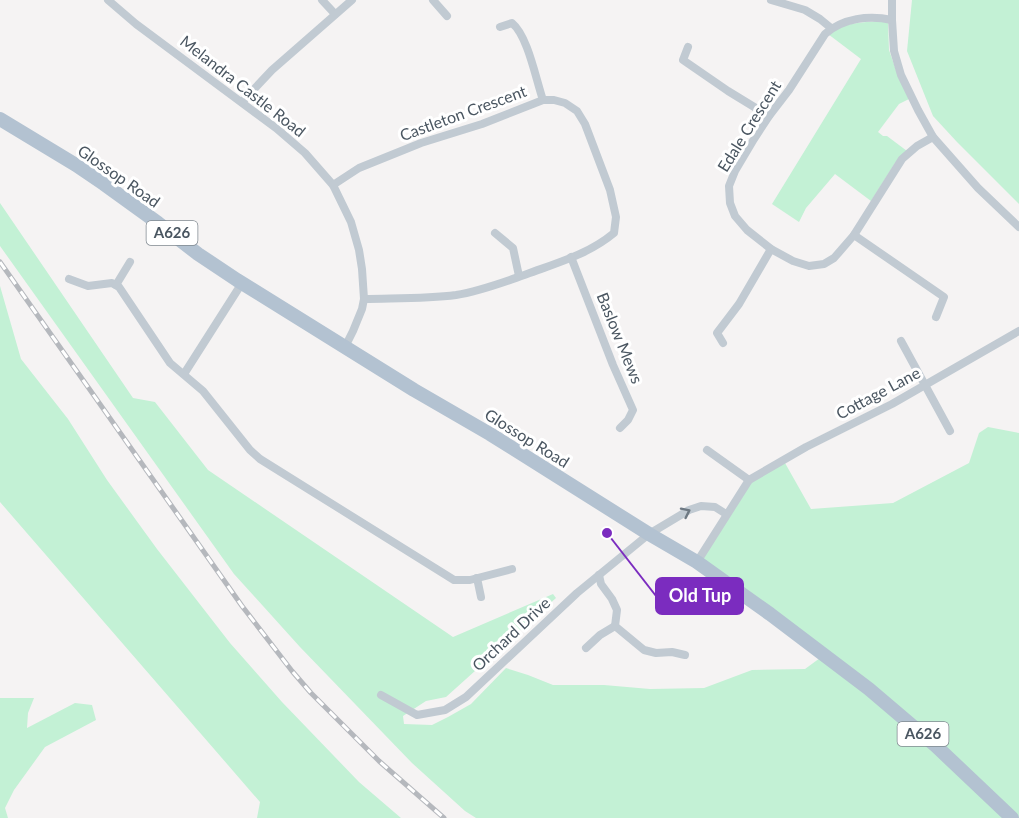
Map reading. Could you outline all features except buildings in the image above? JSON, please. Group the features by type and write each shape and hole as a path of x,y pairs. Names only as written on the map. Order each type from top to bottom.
{"main road":[{"name":"Glossop Road","path":"0,119 76,165 198,254 242,283 697,562 770,614 894,710 936,746 1012,818"}],"street":[{"name":"Melandra Castle Road","path":"108,0 136,24 276,128 304,153 333,185 351,222 362,269 364,299 358,320 345,347"},
{"path":"322,0 335,14"},
{"path":"242,102 272,70 352,0"},
{"path":"433,0 447,16"},
{"path":"771,0 805,10 831,28 862,18 879,17 892,20"},
{"path":"805,10 808,0"},
{"path":"892,0 894,51 901,75 933,137 978,188 1019,227"},
{"path":"500,27 512,23 518,28 543,100"},
{"name":"Edale Crescent","path":"831,28 769,116 735,171 729,186 730,203 735,216 747,230 771,249 793,261 809,266 824,264 834,258 854,235 902,159 916,146 933,137"},
{"path":"688,47 683,60 769,116"},
{"name":"Castleton Crescent","path":"333,185 359,168 400,151 482,124 543,100 554,100 565,103 577,111 585,124 610,190 616,218 614,233 592,249 488,288 456,295 364,299"},
{"path":"495,233 513,248 519,276"},
{"path":"854,235 944,297 936,317"},
{"path":"723,343 717,333 739,304 771,249"},
{"name":"Baslow Mews","path":"571,257 633,410 621,428"},
{"path":"116,285 130,262"},
{"path":"69,279 88,286 112,283 122,290 162,354 174,368 203,391 250,450 260,459 454,580 470,580 512,569"},
{"path":"184,374 242,283"},
{"name":"Cottage Lane","path":"697,562 749,480 806,447 925,386 1019,331"},
{"path":"901,341 950,431"},
{"path":"707,450 749,480"},
{"path":"649,534 689,510 701,506 715,507 726,514"},
{"name":"Orchard Drive","path":"381,695 417,715 445,710 466,697 577,593 649,534"},
{"path":"599,575 601,584 612,599 616,610 615,626"},
{"path":"477,578 481,597"},
{"path":"586,648 600,635 615,626"},
{"path":"615,626 644,650 685,655"}],"green space":[{"path":"912,0 1019,0 1019,204 933,116 907,51"},
{"path":"880,21 888,23 889,50 909,99 899,104 878,132 907,151 895,163 871,201 835,174 806,208 799,222 772,204 861,59 828,34 846,25"},
{"path":"0,203 133,398 155,402 208,470 453,637 553,594 556,598 446,697 426,701 403,716 404,724 432,725 448,717 471,704 506,668 553,685 604,685 650,689 704,688 752,670 805,669 820,658 700,561 752,481 785,463 811,509 893,503 969,463 979,433 988,427 1019,433 1019,818 476,818 465,811 412,763 300,647 234,574 0,246"},
{"path":"0,286 21,359 68,419 107,480 157,549 230,643 282,702 359,782 401,818 257,818 260,802 0,502"},
{"path":"0,698 34,698 28,713 27,728 75,703 92,705 96,720 45,747 14,790 5,808 8,818 0,818"}],"railway":[{"path":"0,262 242,606 292,671 379,761 444,818"}],"place":[{"name":"Old Tup","path":"607,533"}]}
